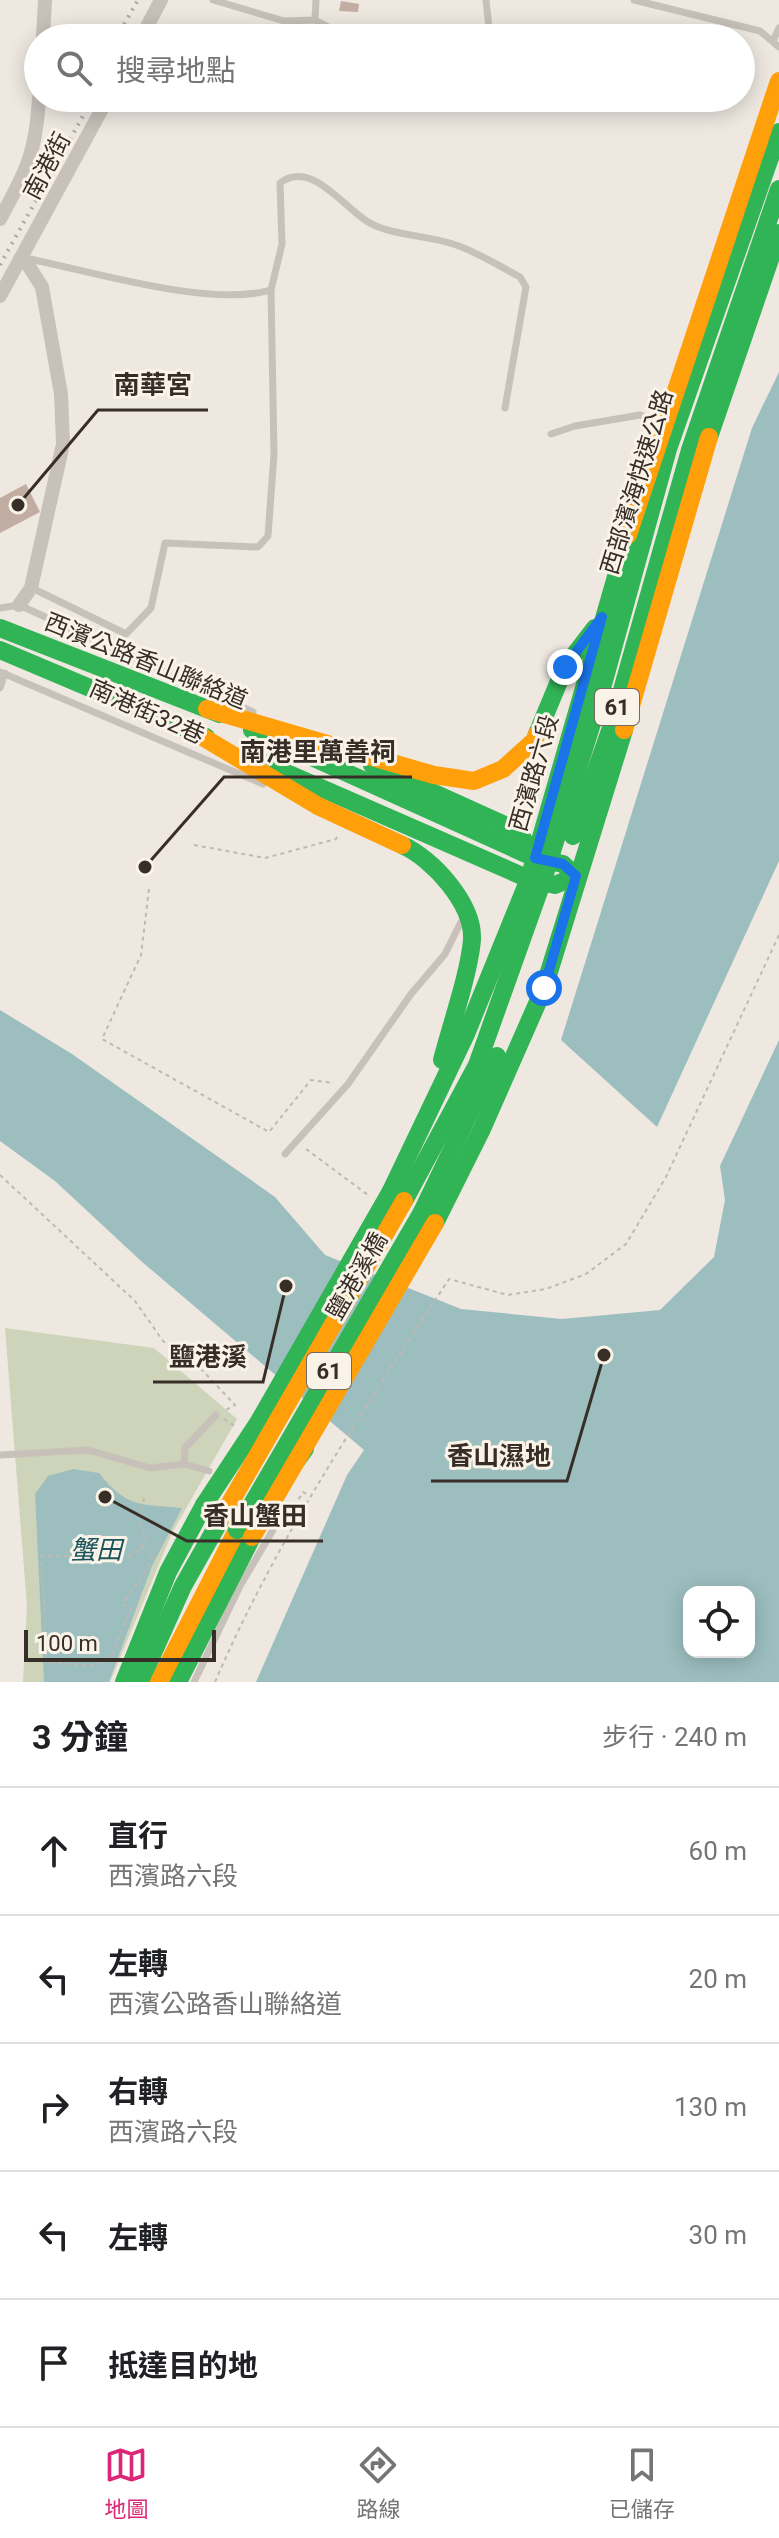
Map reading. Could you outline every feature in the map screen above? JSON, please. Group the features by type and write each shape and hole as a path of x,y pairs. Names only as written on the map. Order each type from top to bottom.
{"main road":[{"name":"西濱路六段","path":"428,1218 482,1129 544,988 556,864 602,617 662,426 779,81"},
{"name":"西部濱海快速公路","path":"556,864 668,449 779,132"},
{"name":"西部濱海快速公路","path":"397,1196 477,1065 542,882 556,864 613,722 690,450 779,189"},
{"name":"西濱路六段","path":"397,1196 421,1127 542,882 556,864 652,641 699,464 779,233"},
{"path":"207,709 434,775 474,781 503,769 534,741 565,667 602,617"},
{"name":"西濱公路香山聯絡道","path":"0,628 207,709 556,864"},
{"name":"西濱公路香山聯絡道","path":"0,650 542,882"},
{"path":"191,730 318,806 420,853 449,883 465,913 472,938 447,1045 421,1127"},
{"path":"318,740 518,831 556,864"},
{"path":"318,806 497,878 542,882"},
{"name":"西部濱海快速公路","path":"428,1218 493,1070 542,882"},
{"name":"鹽港溪橋","path":"212,1510 258,1423 397,1196"},
{"name":"鹽港溪橋","path":"212,1510 397,1196"},
{"name":"鹽港溪橋","path":"244,1534 305,1449 428,1218"},
{"name":"鹽港溪橋","path":"244,1534 428,1218"},
{"name":"61","path":"140,1682 183,1586 212,1510"},
{"name":"61","path":"124,1682 168,1572 212,1510"},
{"name":"61","path":"159,1682 199,1598 244,1534"},
{"name":"61","path":"178,1682 244,1534"}],"street":[{"path":"44,24 45,0"},
{"path":"148,24 161,0"},
{"path":"0,219 30,165 37,141 38,112"},
{"name":"南港街","path":"0,296 101,112"},
{"path":"19,605 31,588 63,444 61,394 42,287 23,257"}],"lane":[{"path":"213,0 284,21 315,20 321,24"},
{"path":"315,20 316,0"},
{"path":"486,0 489,24"},
{"path":"634,0 732,24"},
{"path":"755,30 776,44 779,28"},
{"path":"31,588 126,634 151,608 165,543 258,547 268,536 274,454 271,290 282,244 280,183 290,175 305,176 321,184 353,213 374,225 454,244 520,277 526,287 525,300 505,408"},
{"path":"23,257 182,290 249,297 271,290"},
{"path":"551,434 575,426 640,415 662,426"},
{"path":"0,608 19,605"},
{"name":"南港街32巷","path":"19,605 318,740"},
{"name":"南港街32巷","path":"0,688 2,672 178,750 318,806"},
{"path":"285,1154 348,1084 411,994 445,954 465,913"},
{"path":"184,1464 185,1448 216,1415"},
{"path":"0,1455 88,1450 150,1468 184,1464 209,1471"},
{"path":"194,1682 240,1586 273,1530 262,1501"}],"path":[{"path":"194,845 265,858 336,839 347,821"},
{"path":"149,889 141,955 102,1039 269,1132 311,1080 348,1084"},
{"path":"215,1682 233,1641 322,1473 449,1279 508,1295 546,1289 586,1274 626,1244 666,1177 779,935"},
{"path":"0,1175 135,1301 163,1341 203,1371 235,1405 216,1415"},
{"path":"141,1546 153,1555 143,1580 131,1588 127,1596 124,1605 131,1608 112,1654 94,1666 47,1662 41,1556 102,1554 116,1559 132,1556 146,1539 140,1521 144,1498"},
{"path":"79,1543 80,1556"}],"green space":[{"path":"5,1328 154,1348 237,1419 172,1533 110,1682 23,1682 27,1606"}],"water":[{"path":"779,372 779,861 657,1127 561,1040 752,428"},
{"path":"0,1010 72,1054 275,1197 325,1255 461,1309 562,1319 660,1310 714,1257 725,1200 720,1166 779,1040 779,1682 256,1682 347,1475 364,1450 141,1261 55,1181 0,1141"},
{"name":"蟹田","path":"73,1469 99,1473 118,1493 135,1502 182,1508 152,1566 109,1682 44,1682 35,1494 48,1476"}],"building":[{"path":"341,1 359,4 358,12 339,11"},
{"path":"26,484 40,512 0,533 0,498"}],"railway":[{"path":"124,24 138,0"},
{"path":"0,265 85,112"}],"traffic: fast":[{"path":"404,1201 477,1065 543,880 594,717 668,449 779,132"},
{"path":"573,836 613,722 690,450 779,189"},
{"path":"709,437 779,233"},
{"path":"391,1191 466,1034 529,879 628,535"},
{"path":"0,628 220,714"},
{"path":"537,734 565,667 595,628"},
{"path":"0,650 206,737"},
{"path":"250,757 529,879 555,885 576,876 563,864 535,858 252,730"},
{"path":"435,1223 482,1129 544,988 624,730"},
{"path":"372,765 518,831 535,858"},
{"path":"402,845 438,871 459,898 471,926 467,968 442,1060"},
{"path":"422,1212 497,1056"},
{"path":"204,1505 258,1423 391,1191"},
{"path":"237,1530 422,1212"},
{"path":"280,1483 305,1449"},
{"path":"124,1682 168,1572 204,1505"},
{"path":"140,1682 183,1586 222,1517"},
{"path":"178,1682 252,1537"}],"traffic: slow":[{"path":"628,535 779,81"},
{"path":"624,730 709,437"},
{"path":"207,709 434,775 474,781 503,769 534,741 537,734"},
{"path":"191,730 318,806 402,845"},
{"path":"222,1517 404,1201"},
{"path":"252,1537 435,1223"},
{"path":"159,1682 237,1530"}],"place":[{"name":"南華宮","path":"18,505"},
{"name":"南港里萬善祠","path":"145,867"},
{"name":"鹽港溪","path":"286,1286"},
{"name":"香山濕地","path":"604,1355"},
{"name":"香山蟹田","path":"105,1497"}],"route":[{"path":"544,988 576,876 563,864 549,858 535,858 602,617 565,667"}]}
